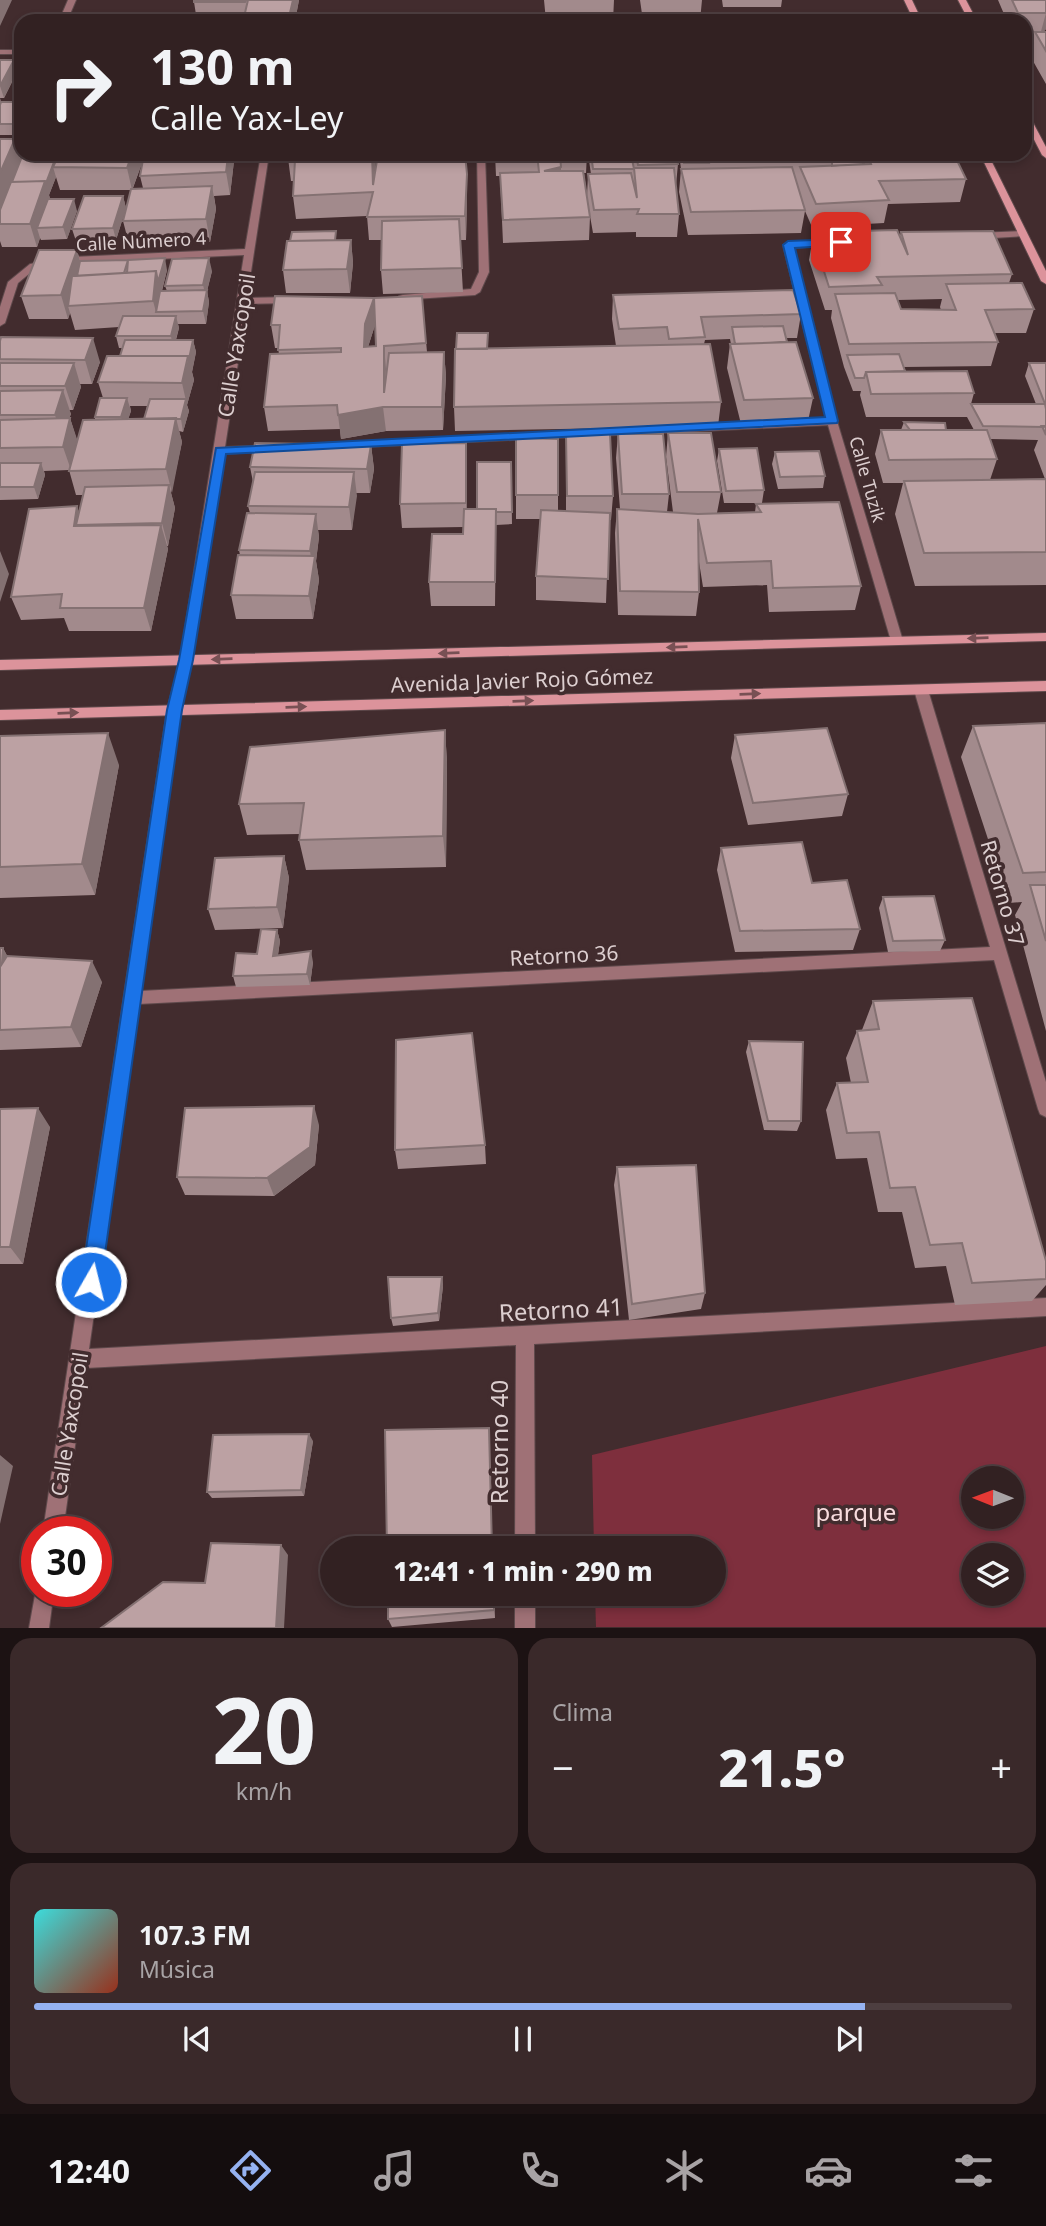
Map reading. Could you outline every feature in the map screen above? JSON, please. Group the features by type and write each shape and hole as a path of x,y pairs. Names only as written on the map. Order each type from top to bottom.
{"main road":[{"path":"1032,128 1046,155"},
{"path":"987,161 1046,281"},
{"name":"Avenida Javier Rojo Gómez","path":"0,665 1046,637"},
{"name":"Avenida Javier Rojo Gómez","path":"0,715 1046,686"}],"street":[{"name":"Calle Yaxcopoil","path":"55,1516 174,710 186,660 264,161"},
{"path":"394,299 475,292 484,272 481,161"},
{"path":"968,237 1023,234"},
{"name":"Calle Tuzik","path":"844,242 788,245 832,421 897,641"},
{"name":"Calle Número 4","path":"0,323 13,282 33,266 72,260 250,252"},
{"path":"244,301 299,300"},
{"path":"304,447 832,421"},
{"path":"220,451 290,447"},
{"name":"Retorno 37","path":"921,690 1046,1109"},
{"name":"Retorno 36","path":"132,998 998,953"},
{"name":"Retorno 41","path":"79,1359 1046,1307"},
{"name":"Retorno 40","path":"525,1335 525,1536"},
{"path":"525,1606 525,1628"},
{"path":"39,1628 42,1607"}],"green space":[{"name":"parque","path":"1046,1346 1046,1627 596,1627 595,1606 726,1606 726,1536 594,1536 592,1455"}],"building":[{"path":"194,0 246,0 194,2"},
{"path":"248,0 293,0 290,14 245,14"},
{"path":"1012,0 1046,0 1046,13 1018,13"},
{"path":"1035,32 1046,32 1046,51"},
{"path":"0,60 14,60 0,86"},
{"path":"1,102 14,102 14,124 0,124"},
{"path":"0,139 14,139 14,141 0,173"},
{"path":"20,161 54,161 46,183 12,182"},
{"path":"56,161 130,161 127,168 53,167"},
{"path":"143,161 227,161 226,172 140,176"},
{"path":"295,161 372,161 373,185 377,161 466,161 465,216 367,217 373,192 293,196"},
{"path":"538,161 561,161 561,167 544,171 583,171 590,217 503,220 500,173 539,172"},
{"path":"592,161 632,161 634,169 593,169"},
{"path":"637,161 677,161 678,164 638,165"},
{"path":"684,161 709,163 684,163"},
{"path":"712,161 832,161 832,162"},
{"path":"863,161 864,164 832,166 832,162"},
{"path":"870,161 957,161 966,179 879,181 889,200 816,204 800,167 871,164"},
{"path":"792,167 805,210 691,212 681,169"},
{"path":"634,168 674,168 679,214 637,214 639,209 594,210 588,174 631,173 637,198"},
{"path":"45,181 30,224 0,224 0,210 11,182"},
{"path":"212,186 206,219 123,221 131,189"},
{"path":"84,196 123,196 113,228 72,229"},
{"path":"48,199 74,199 63,227 37,228"},
{"path":"459,219 462,268 381,270 382,221"},
{"path":"897,230 908,255 901,232 993,231 1012,274 877,277 882,285 829,287 813,237 860,236 858,231"},
{"path":"336,231 335,240 290,241 292,232"},
{"path":"351,240 347,269 283,270 287,241"},
{"path":"39,250 77,250 61,295 21,296"},
{"path":"165,258 158,282 156,271 127,273 128,260"},
{"path":"209,258 203,285 165,286 172,259"},
{"path":"128,260 124,273 77,276 80,261"},
{"path":"156,271 153,301 68,306 72,276"},
{"path":"1022,283 1034,309 985,310 998,342 849,344 835,294 895,293 901,309 956,310 946,284"},
{"path":"207,290 203,311 156,312 160,291"},
{"path":"793,290 801,314 701,317 705,337 669,339 667,327 619,329 613,295"},
{"path":"275,296 422,296 426,343 384,346 384,393 389,353 444,352 442,407 383,407 338,415 337,405 264,407 270,354 341,352 341,348 278,350 280,325 271,325","holes":["374,298 376,346 364,347 365,324"]},
{"path":"123,316 176,316 171,336 116,336"},
{"path":"783,326 787,342 735,344 732,327"},
{"path":"457,333 488,333 487,349 456,349"},
{"path":"1,337 93,338 85,360 0,359"},
{"path":"125,340 193,340 189,359 188,356 120,356"},
{"path":"796,342 813,398 744,400 730,344"},
{"path":"710,344 721,402 454,407 455,349"},
{"path":"899,354 905,371 866,372 864,378 855,378 847,355"},
{"path":"107,356 188,356 182,383 98,382"},
{"path":"0,363 74,363 65,386 0,386"},
{"path":"1029,363 1046,363 1046,404 1045,404"},
{"path":"967,371 974,393 871,394 866,372"},
{"path":"63,390 55,415 0,415 0,391"},
{"path":"100,398 127,398 121,417 95,417"},
{"path":"150,399 186,399 181,419 144,419"},
{"path":"971,404 1045,404 1046,426 1043,427 983,426"},
{"path":"70,418 63,447 0,448 0,420"},
{"path":"176,418 166,469 69,471 83,420"},
{"path":"904,422 945,423 946,430 910,430"},
{"path":"881,430 987,430 997,459 889,460"},
{"path":"668,433 711,433 721,492 677,492"},
{"path":"566,434 610,434 613,496 567,496"},
{"path":"618,434 663,434 669,494 622,494"},
{"path":"516,438 558,439 558,495 516,495"},
{"path":"255,443 371,445 367,469 250,467"},
{"path":"466,443 466,503 400,504 402,444"},
{"path":"757,448 764,490 726,491 719,449"},
{"path":"819,451 825,476 780,477 775,452"},
{"path":"477,462 511,462 512,512 477,509"},
{"path":"0,463 41,463 34,487 0,487"},
{"path":"255,472 354,472 349,507 248,506"},
{"path":"1046,479 1046,552 924,553 904,481"},
{"path":"169,485 162,523 76,525 85,487"},
{"path":"839,502 861,586 773,588 771,561 707,563 698,519 699,592 620,591 617,509 698,514 761,512 756,504"},
{"path":"77,506 74,526 161,525 144,608 60,608 62,594 11,597 29,509"},
{"path":"464,509 496,509 495,582 429,582 432,534 463,534"},
{"path":"541,510 610,513 608,579 536,576"},
{"path":"247,513 316,514 310,551 239,550"},
{"path":"238,555 315,556 309,596 231,595"},
{"path":"1046,723 1046,872 1023,873 973,726"},
{"path":"827,728 848,794 753,803 735,735"},
{"path":"445,730 443,836 299,840 304,803 239,804 250,747"},
{"path":"108,733 82,864 0,867 0,736"},
{"path":"802,842 812,883 847,880 860,929 740,931 721,848"},
{"path":"284,856 277,907 208,909 215,858"},
{"path":"1030,885 1046,885 1046,941"},
{"path":"934,896 945,940 893,941 883,897"},
{"path":"261,929 277,930 273,956 311,951 307,974 233,976 236,953 257,954"},
{"path":"0,948 3,948 0,967"},
{"path":"7,956 92,961 71,1027 0,1030 0,967"},
{"path":"972,998 1046,1261 1046,1279 972,1283 962,1243 930,1245 915,1187 890,1188 879,1132 847,1133 837,1083 868,1082 857,1031 879,1029 873,1001"},
{"path":"472,1033 485,1145 395,1150 396,1040"},
{"path":"749,1041 803,1042 801,1121 768,1121"},
{"path":"314,1106 310,1147 267,1178 177,1177 185,1108"},
{"path":"38,1108 10,1247 0,1247 0,1109"},
{"path":"696,1165 705,1293 632,1304 617,1167"},
{"path":"388,1277 442,1277 438,1313 391,1318"},
{"path":"489,1428 492,1536 387,1536 385,1430"},
{"path":"309,1434 301,1490 207,1492 213,1435"},
{"path":"211,1543 281,1545 276,1628 101,1628 163,1582 205,1583"},
{"path":"388,1606 494,1606 494,1610 388,1619"}],"route":[{"path":"91,1282 174,710 186,660 220,451 832,421 788,245 841,242"}]}
